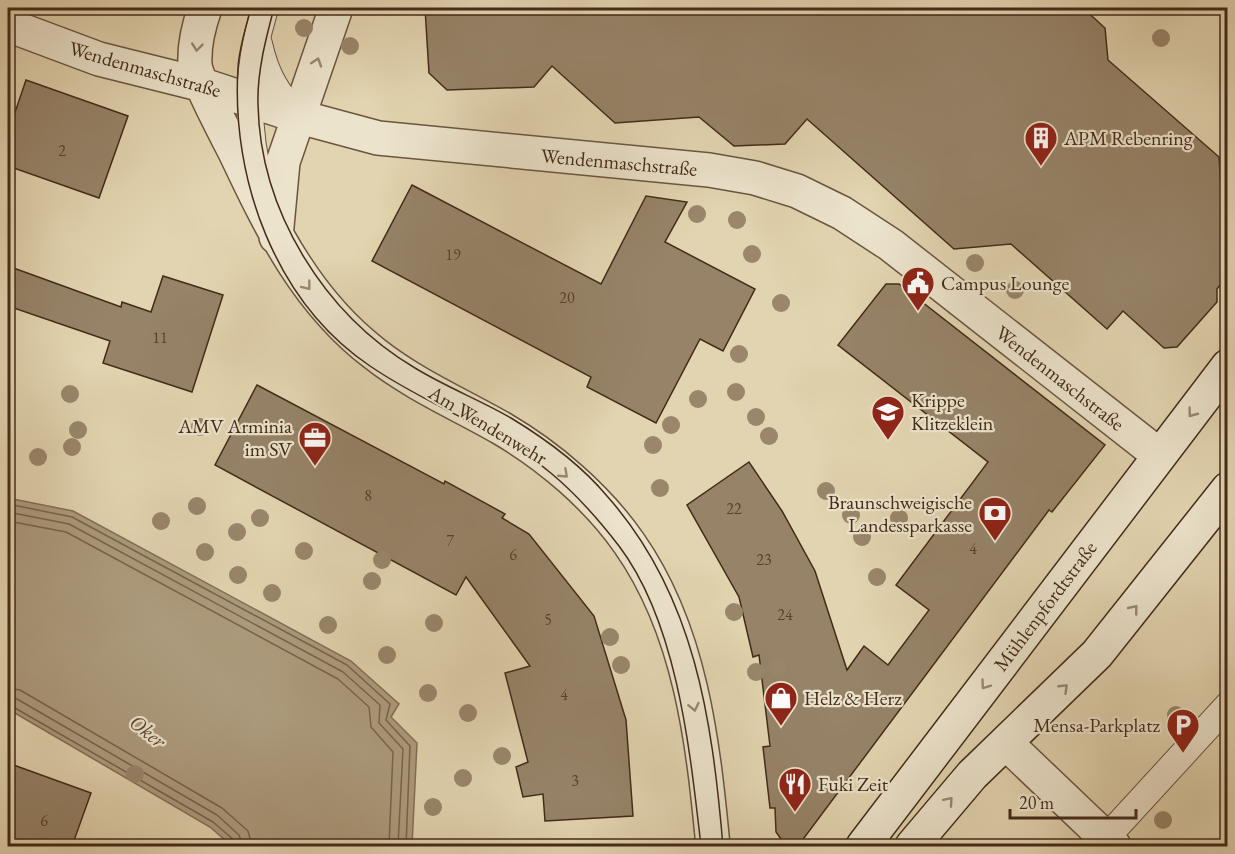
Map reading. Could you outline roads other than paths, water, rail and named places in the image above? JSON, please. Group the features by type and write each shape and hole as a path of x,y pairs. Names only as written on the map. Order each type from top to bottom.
{"street":[{"name":"Am Wendenwehr","path":"204,8 195,67 276,237 304,283 341,325 375,355 409,378 504,430 555,466 593,501 628,542 656,586 681,650 704,754 713,846"},
{"path":"276,237 284,162 336,8"},
{"name":"Wendenmaschstraße","path":"8,25 99,59 203,85 300,117 378,138 709,170 755,178 797,190 842,213 891,245 1160,455"},
{"name":"Mühlenpfordtstraße","path":"863,846 1227,366"},
{"path":"912,846 952,796 1097,654 1227,489"},
{"path":"1006,743 1110,842"}],"lane":[{"path":"265,8 257,35 248,100 254,159 276,237"},
{"path":"257,35 268,77 285,103 300,117"},
{"path":"1110,842 1227,705"}],"water":[{"name":"Oker","path":"8,498 73,511 351,661 399,704 391,717 417,743 412,846 232,846 210,827 8,709"}],"tram line":[{"path":"251,8 241,45 238,68 238,110 242,152 252,194 266,235 285,273 308,308 337,339 370,366 531,458 579,499 619,546 639,577 668,650 686,730 701,846"},
{"path":"274,8 259,80 258,104 262,144 271,183 285,220 303,256 326,289 352,319 382,346 415,368 511,418 536,434 574,463 597,485 637,534 661,575 694,660 713,752 723,846"}],"place":[{"name":"APM Rebenring","path":"1041,167"},
{"name":"Campus Lounge","path":"918,312"},
{"name":"Krippe Klitzeklein","path":"888,441"},
{"name":"AMV Arminia im SV","path":"315,467"},
{"name":"Braunschweigische Landessparkasse","path":"995,542"},
{"name":"Helz & Herz","path":"781,727"},
{"name":"Mensa-Parkplatz","path":"1183,754"},
{"name":"Fuki Zeit","path":"795,813"}]}
